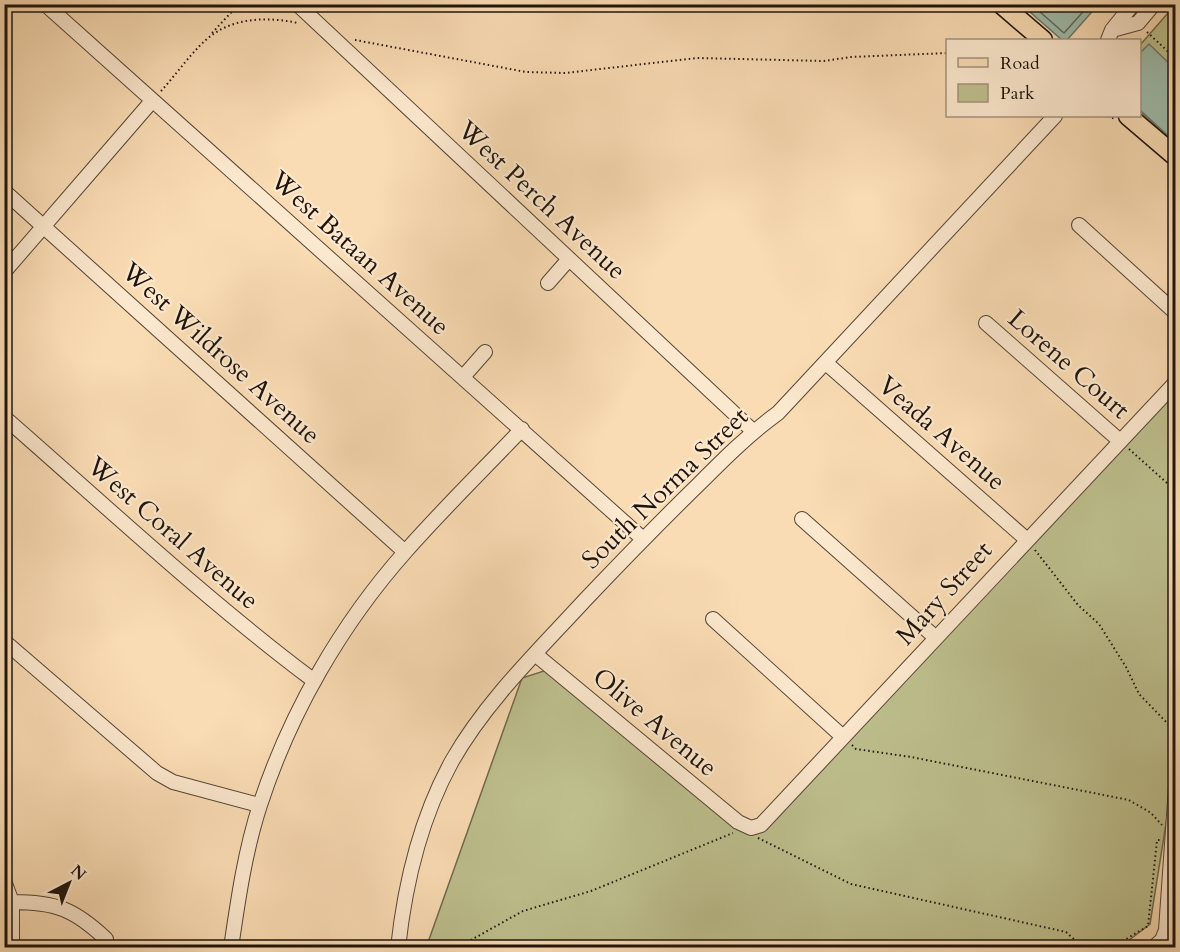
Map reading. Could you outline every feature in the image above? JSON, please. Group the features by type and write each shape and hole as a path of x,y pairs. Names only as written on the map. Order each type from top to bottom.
{"main road":[{"path":"1001,4 1042,39"},
{"path":"1129,117 1176,157"}],"street":[{"name":"West Bataan Avenue","path":"45,4 643,539"},
{"name":"West Perch Avenue","path":"297,4 753,431"},
{"path":"1110,35 1133,4"},
{"path":"1110,35 1138,23 1154,4"},
{"path":"4,272 151,100"},
{"name":"South Norma Street","path":"398,948 404,896 417,845 451,763 487,711 535,654 643,539 753,431 778,413 1054,117"},
{"name":"West Wildrose Avenue","path":"4,191 405,552"},
{"path":"1079,225 1176,313"},
{"path":"548,283 569,259"},
{"name":"Lorene Court","path":"986,323 1120,441"},
{"path":"463,377 485,352"},
{"name":"Veada Avenue","path":"826,363 1026,539"},
{"name":"Mary Street","path":"744,825 751,828 768,819 1026,539 1176,382"},
{"name":"West Coral Avenue","path":"4,417 195,586 254,636 313,680"},
{"path":"231,948 239,891 259,806 313,680 341,636 405,552 522,429"},
{"path":"802,519 936,638"},
{"path":"712,619 843,737"},
{"path":"4,641 157,773 173,782 259,806"},
{"name":"Olive Avenue","path":"535,654 744,825"},
{"path":"1153,948 1162,940 1166,930 1173,857 1172,836 1176,787"},
{"path":"4,881 12,902 12,948"},
{"path":"12,902 51,903 65,908 92,926 106,939"}],"path":[{"path":"212,34 239,4"},
{"path":"151,100 212,35 242,22 274,18 307,25"},
{"path":"1138,23 1176,59"},
{"path":"345,39 526,72 565,73 697,58 824,61 851,57 946,53"},
{"path":"1120,441 1176,491"},
{"path":"1026,539 1078,605 1099,624 1126,667 1139,694 1173,729 1176,740"},
{"path":"843,737 856,749 911,757 1129,800 1151,813 1172,836"},
{"path":"432,948 471,940 523,911 591,891 693,847 727,837 744,825 762,842 851,884 1066,932 1084,948"},
{"path":"1111,948 1148,926 1157,840"},
{"path":"447,944 493,948"}],"green space":[{"path":"1175,5 1175,143 1141,112 1141,44"},
{"path":"1175,388 1175,767 1150,924 1120,947 426,948 522,678 550,669 746,826 761,829"}],"water":[{"path":"1022,5 1098,5 1068,39 1061,39"},
{"path":"1149,44 1175,69 1175,142 1141,111 1141,52"}]}
